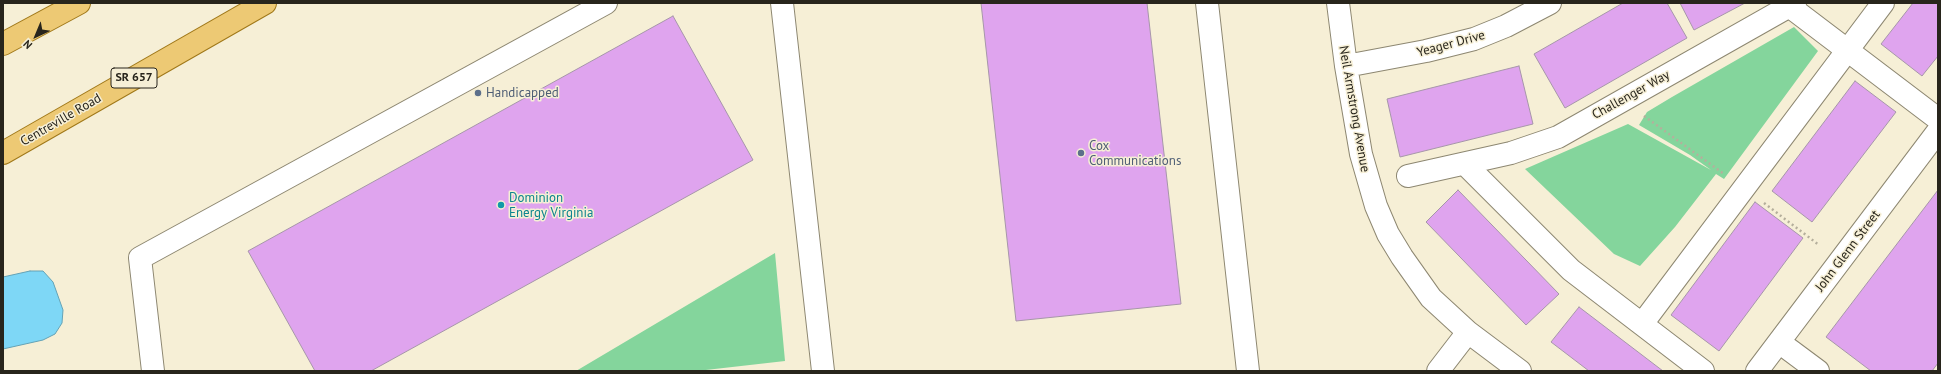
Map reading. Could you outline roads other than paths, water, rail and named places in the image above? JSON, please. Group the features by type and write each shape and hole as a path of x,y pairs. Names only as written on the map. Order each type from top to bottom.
{"main road":[{"path":"3,44 79,3"},
{"name":"Centreville Road","path":"3,153 265,3"}],"street":[{"path":"153,371 140,258 606,3"},
{"path":"782,3 823,371"},
{"path":"1207,3 1248,371"},
{"name":"Neil Armstrong Avenue","path":"1338,3 1355,127 1367,180 1388,234 1402,257 1431,298 1468,332 1520,371"},
{"path":"1642,324 1883,3"},
{"name":"Yeager Drive","path":"1346,66 1426,51 1474,39 1506,26 1541,5"},
{"name":"Challenger Way","path":"1408,176 1517,151 1558,137 1792,5 1848,51 1938,119"},
{"name":"John Glenn Street","path":"1757,371 1938,131"},
{"path":"1465,164 1571,270 1703,371"},
{"path":"1438,371 1468,332"},
{"path":"1779,342 1818,371"}],"water":[{"path":"30,271 43,271 53,282 63,310 62,323 55,334 43,340 3,349 3,277"}],"place":[{"name":"Handicapped","path":"478,93"},
{"name":"Cox Communications","path":"1081,153"},
{"name":"Dominion Energy Virginia","path":"501,205"}]}
